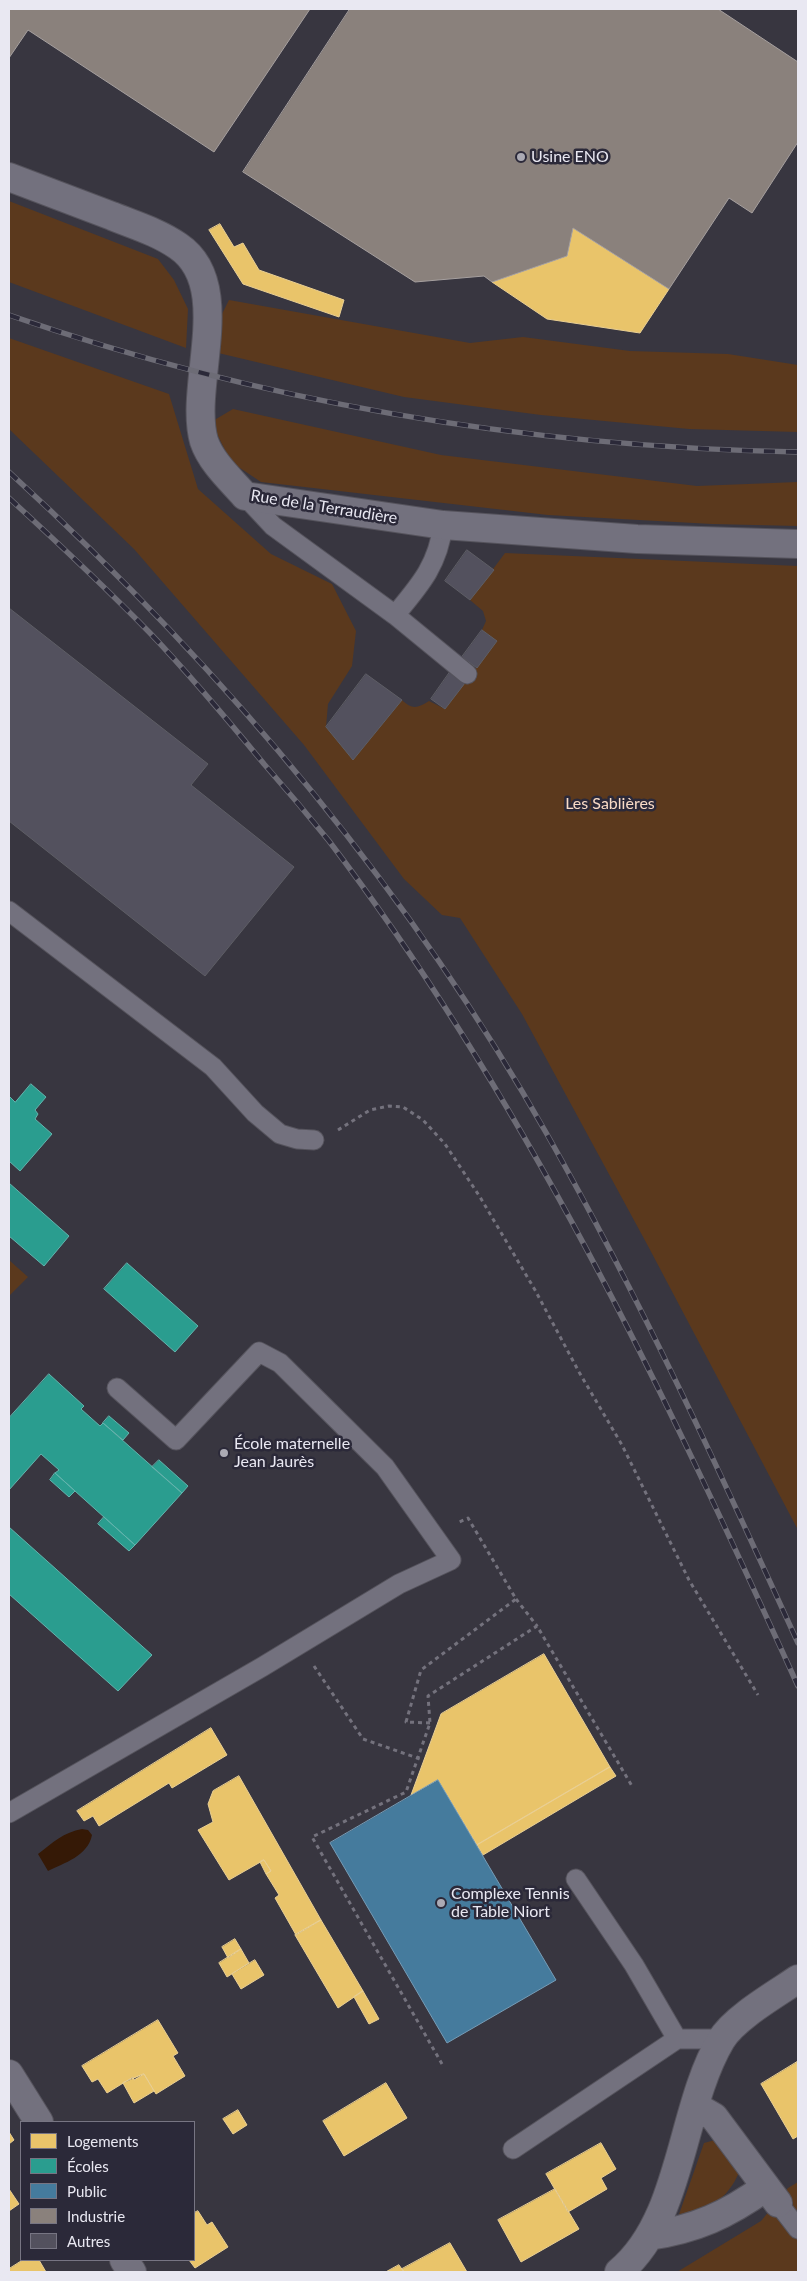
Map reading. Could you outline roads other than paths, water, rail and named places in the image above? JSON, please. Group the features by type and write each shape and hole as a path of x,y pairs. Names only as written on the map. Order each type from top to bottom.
{"street":[{"name":"Rue de la Terraudière","path":"9,176 155,233 179,246 195,262 203,279 206,299 207,338 200,420 203,436 214,460 245,496 443,525 637,539 798,544"},
{"path":"619,2272 627,2266 649,2236 662,2210 705,2075 721,2039 748,2014 798,1980"},
{"path":"9,2074 38,2121"},
{"path":"649,2236 672,2233 706,2223 742,2204 772,2195 714,2118 695,2106"},
{"path":"125,2261 132,2272"}],"lane":[{"path":"245,496 273,526 395,615 467,674"},
{"path":"395,615 427,577 441,541 443,525"},
{"path":"9,911 213,1067 255,1113 280,1134 297,1139 314,1140"},
{"path":"9,1813 399,1584 451,1560 385,1467 280,1363 259,1352 176,1440 117,1388"},
{"path":"576,1879 634,1965 677,2039"},
{"path":"513,2149 677,2039 721,2039"},
{"path":"772,2195 798,2229"}],"railway":[{"path":"9,315 105,346 202,373 300,396 398,415 498,430 597,441 798,452"},
{"path":"9,472 163,622 235,701 305,783 371,867 434,954 493,1043 548,1136 615,1260 679,1387 798,1643"},
{"path":"9,498 115,598 194,681 329,841 400,939 466,1041 528,1144 587,1250 643,1358 696,1467 798,1686"}],"place":[{"name":"Usine ENO","path":"521,157"},
{"name":"École maternelle Jean Jaurès","path":"224,1453"},
{"name":"Complexe Tennis de Table Niort","path":"441,1903"}],"park label":[{"name":"Les Sablières","path":"610,804"}]}
